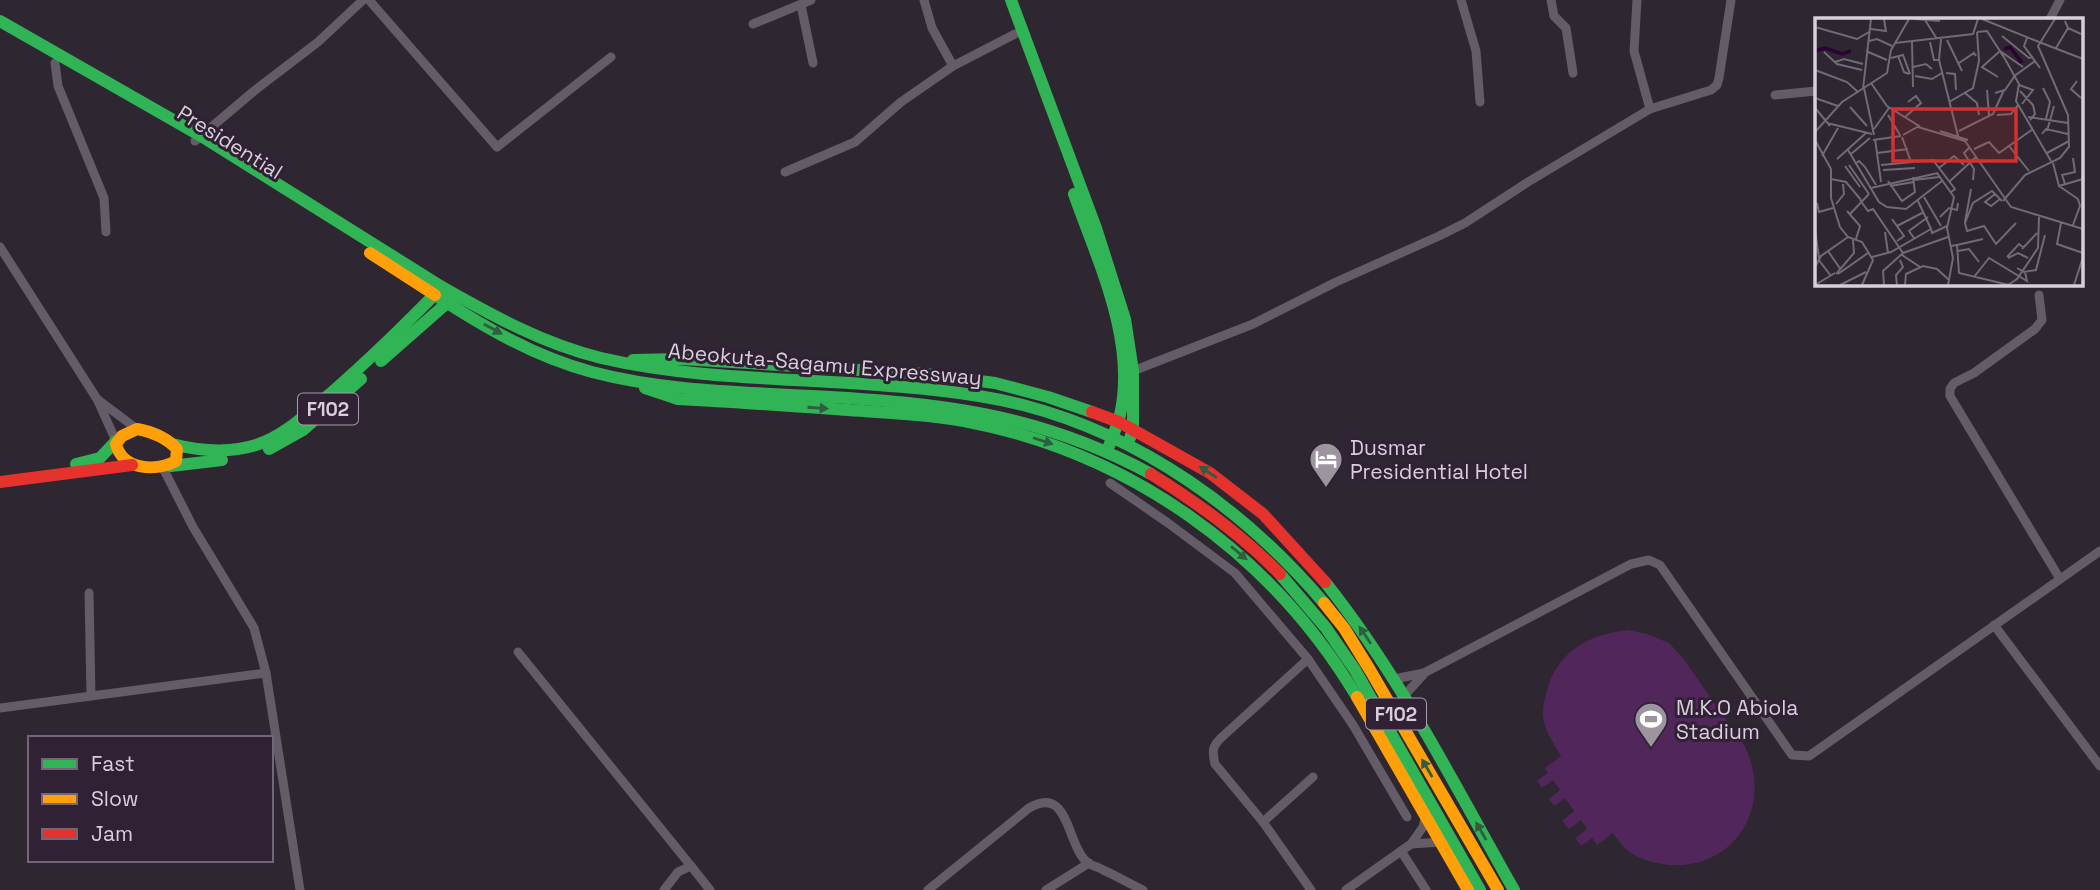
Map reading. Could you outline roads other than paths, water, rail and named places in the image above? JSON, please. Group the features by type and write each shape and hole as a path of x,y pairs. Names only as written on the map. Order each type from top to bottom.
{"main road":[{"path":"1002,0 1073,190 1118,321 1123,403 1119,422 1101,463"},
{"path":"1011,0 1096,228 1125,318 1133,371 1133,430 1115,470"},
{"path":"0,21 198,138"},
{"name":"Presidential","path":"0,31 55,64 198,138"},
{"name":"Abeokuta-Sagamu Expressway","path":"198,138 452,299 498,332 558,361 607,375 682,388 942,406 1023,421 1115,455 1162,481 1203,508 1265,561 1317,617 1345,655 1480,890"},
{"name":"F102","path":"137,429 147,430 172,444 210,452 245,448 272,439 299,420 372,357 438,291"},
{"name":"Abeokuta-Sagamu Expressway","path":"452,299 562,347 610,360 684,371 943,391 1026,406 1074,421 1121,441 1211,496 1275,551 1328,608 1356,647 1498,890"},
{"name":"F102","path":"0,482 132,465 167,467 250,455 275,447 290,439 335,403 452,299"},
{"path":"610,360 682,359 926,374 995,383 1048,397 1119,422 1210,473 1263,514 1312,566 1342,603 1404,695 1514,890"},
{"path":"607,375 678,399 904,414 966,422 1020,434 1101,463 1179,507 1257,568 1296,610 1325,648 1358,698 1468,890"},
{"path":"0,474 90,462 100,458 123,435 137,429"},
{"path":"116,441 115,448 120,458 132,465"},
{"path":"167,467 178,456 177,449 172,444"}],"street":[{"path":"198,138 318,42 363,0"},
{"path":"369,0 497,147 611,57"},
{"path":"753,24 811,0"},
{"path":"924,0 932,28 953,65"},
{"path":"1461,0 1476,51 1480,102"},
{"path":"1551,0 1554,16 1566,28 1573,73"},
{"path":"1637,0 1634,51 1650,109"},
{"path":"1133,371 1253,324 1336,282 1465,223 1650,109 1711,90 1717,85 1731,0"},
{"path":"2051,18 2060,0"},
{"path":"801,5 813,63"},
{"path":"785,172 855,142 901,102 953,65 1015,34"},
{"path":"55,64 58,86 104,198 106,232"},
{"path":"1775,95 1815,91"},
{"path":"0,247 97,399 116,441"},
{"path":"2039,295 2042,320 2035,329 1973,373 1954,383 1950,396 2060,579"},
{"path":"97,399 137,429"},
{"path":"167,467 193,527 254,628 265,673 300,890"},
{"path":"1110,483 1235,573 1308,659 1353,725 1407,817"},
{"path":"1394,679 1424,673 1631,564 1649,560 1660,565 1792,755 1809,756 2100,551"},
{"path":"89,593 91,696"},
{"path":"1994,625 2100,766"},
{"path":"519,652 710,890"},
{"path":"1308,659 1213,745 1215,764 1263,822 1311,890"},
{"path":"0,708 265,673"},
{"path":"1404,695 1424,673"},
{"path":"1263,822 1313,777"},
{"path":"928,890 1039,802 1050,802 1059,808 1080,853 1088,863 1143,890"},
{"path":"1346,890 1412,844 1423,827 1426,815"},
{"path":"1412,844 1441,842"},
{"path":"1401,851 1426,890"},
{"path":"1046,890 1088,863"},
{"path":"664,890 678,873 691,866"}],"place":[{"name":"Dusmar Presidential Hotel","path":"1326,489"},
{"name":"M.K.O Abiola Stadium","path":"1651,749"}]}
